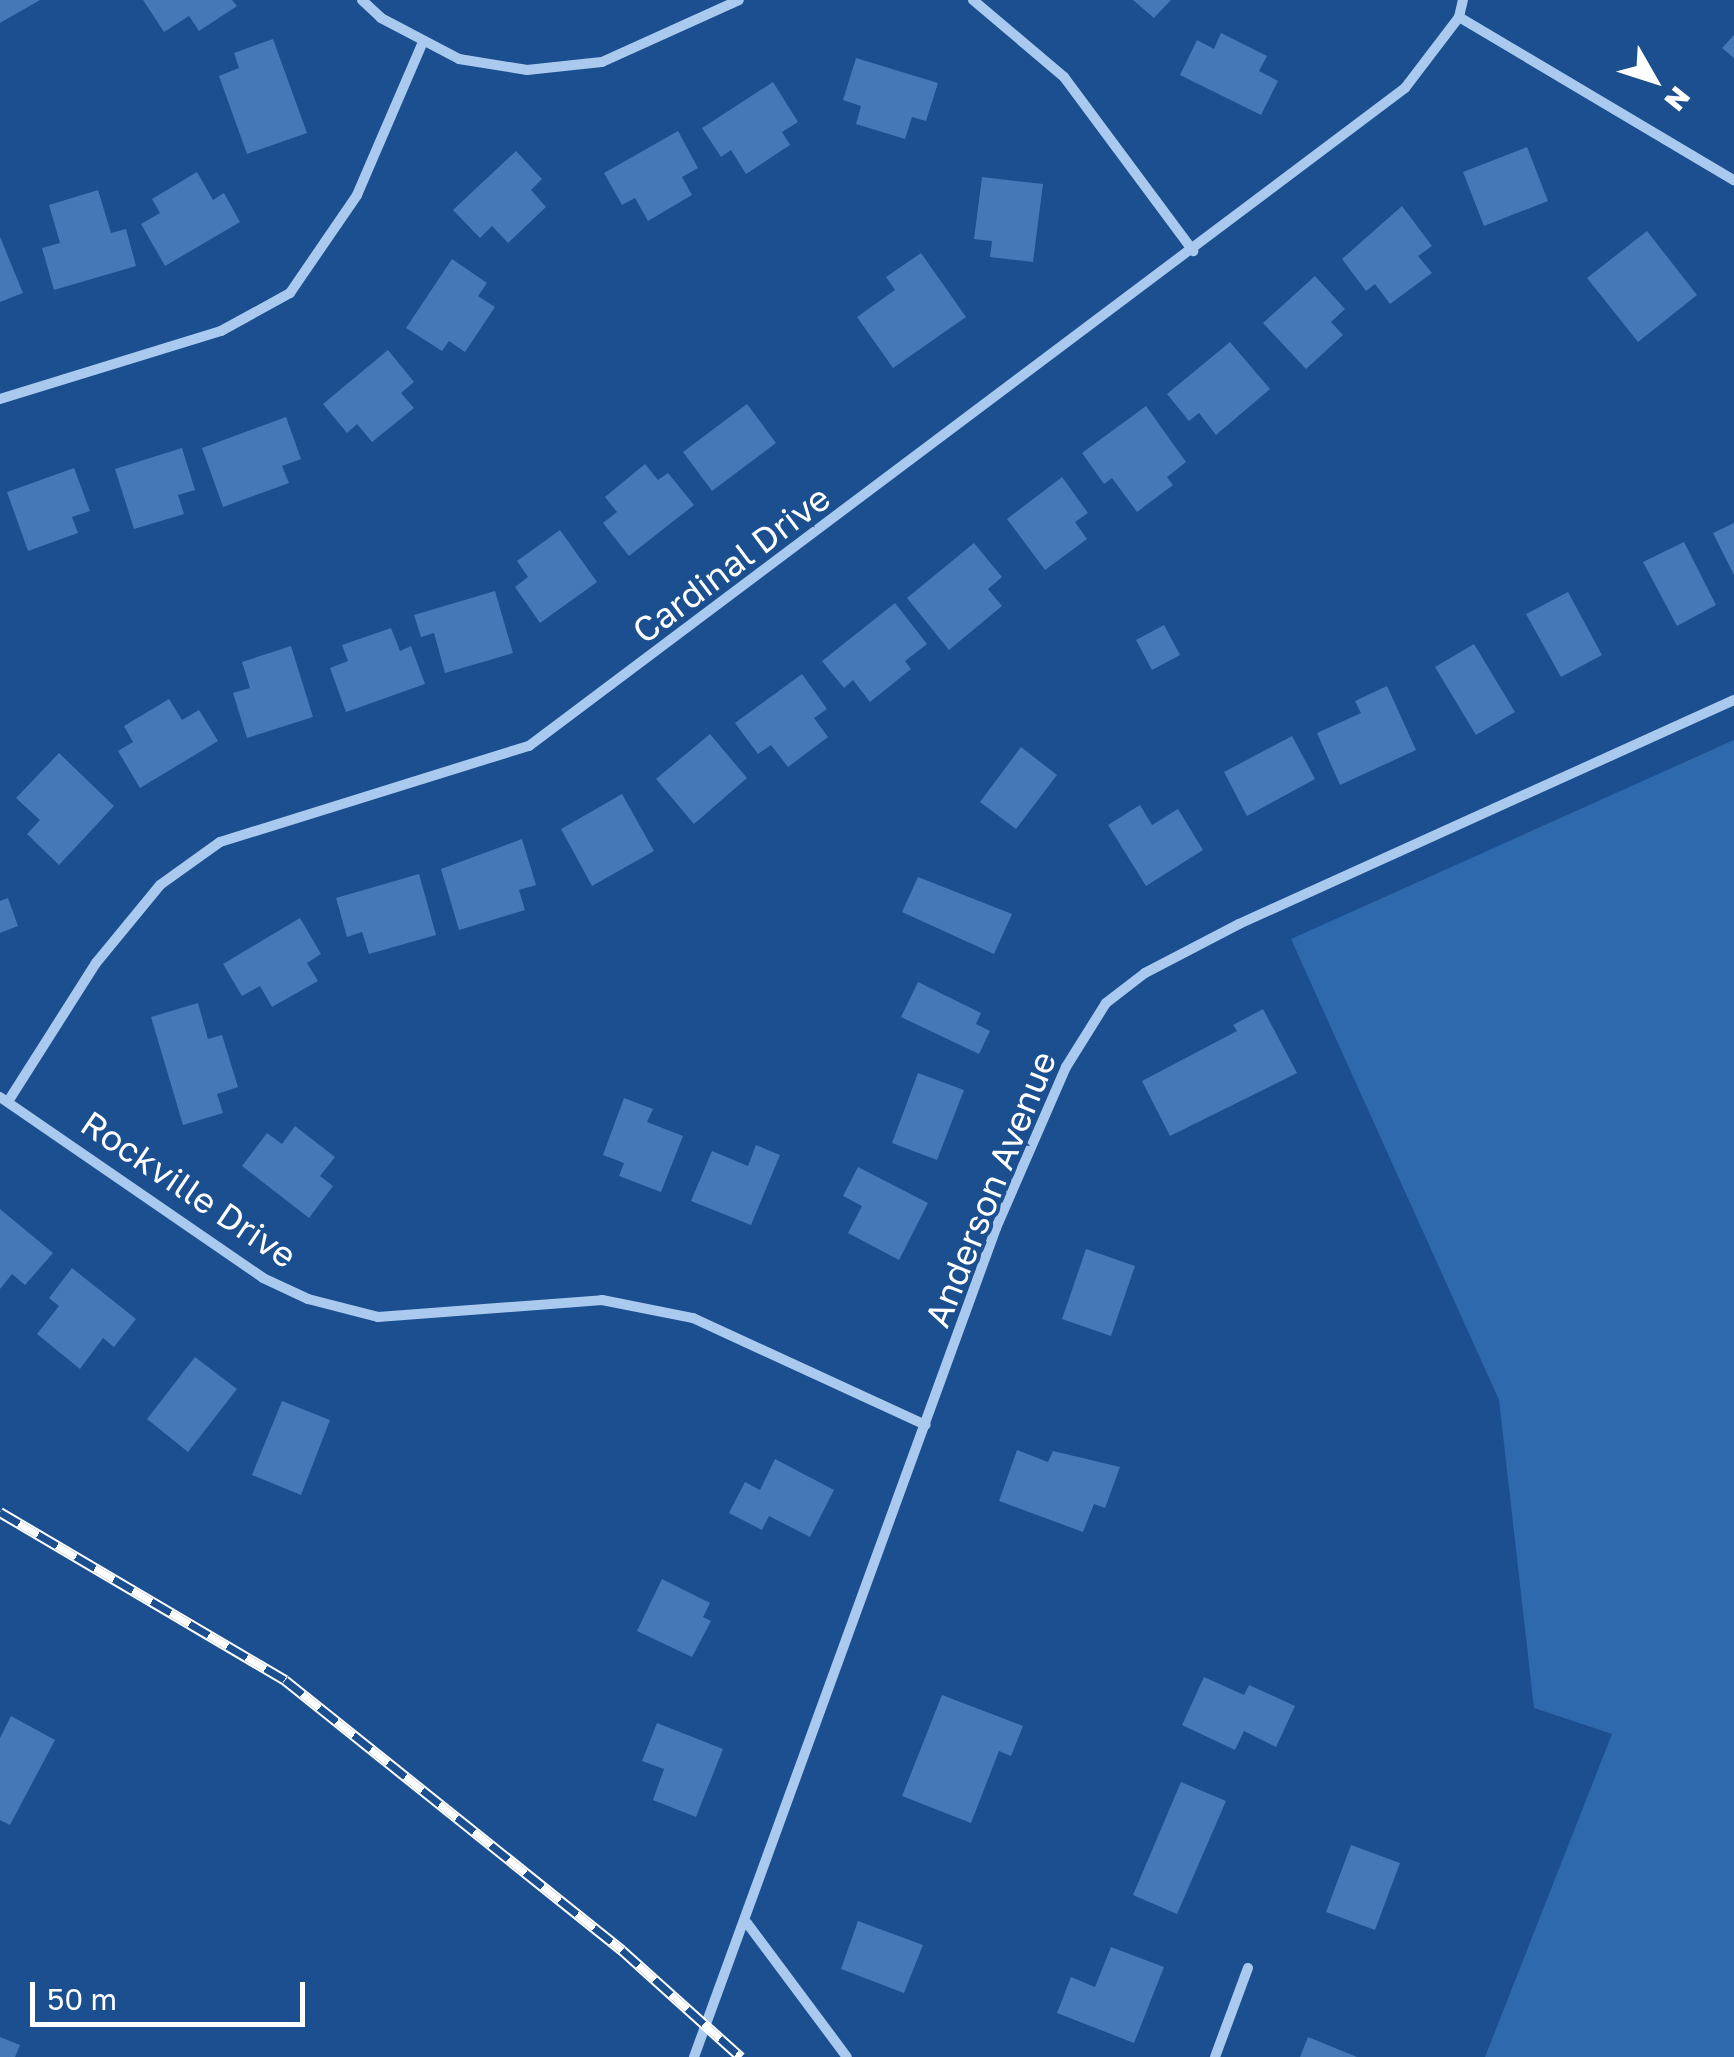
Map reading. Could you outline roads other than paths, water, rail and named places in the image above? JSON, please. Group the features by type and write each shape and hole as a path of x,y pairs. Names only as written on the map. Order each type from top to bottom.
{"street":[{"path":"362,0 422,42 459,59 527,70 602,62 739,0"},
{"path":"974,0 1064,78 1193,251"},
{"name":"Cardinal Drive","path":"4,1098 96,963 160,885 220,842 529,746 1193,251 1405,88 1459,17 1463,0"},
{"path":"1459,17 1734,180"},
{"path":"0,399 221,331 290,293 357,196 422,42"},
{"name":"Anderson Avenue","path":"694,2057 747,1922 996,1228 1066,1067 1106,1003 1145,973 1239,924 1734,700"},
{"name":"Rockville Drive","path":"4,1098 263,1278 308,1299 378,1317 602,1300 675,1314 926,1425"},
{"path":"747,1922 847,2057"},
{"path":"1215,2057 1248,1968"}],"railway":[{"path":"0,1512 285,1680 622,1950 741,2057"}]}
